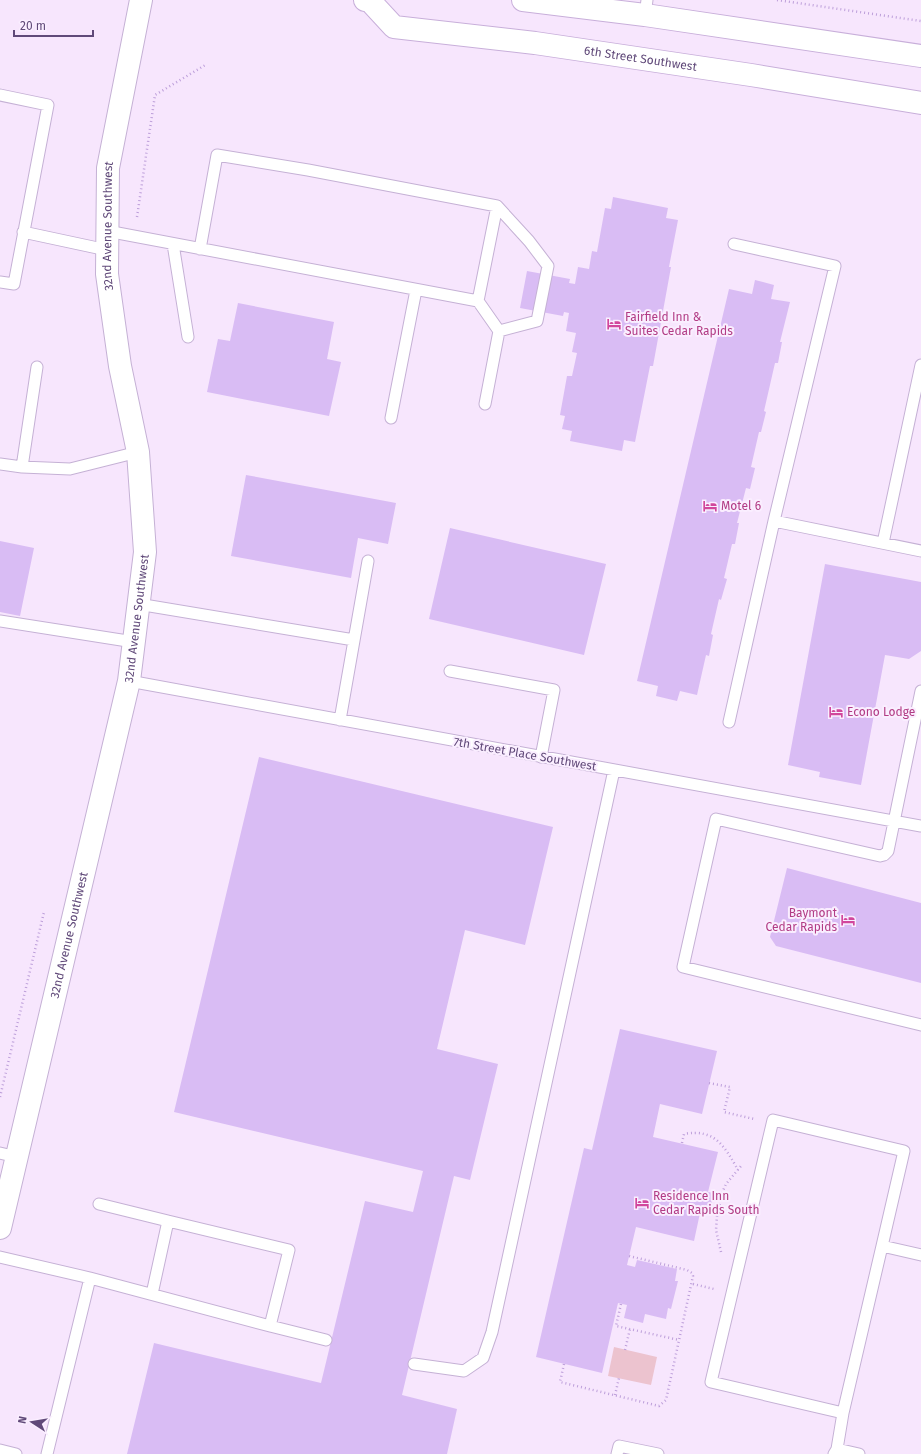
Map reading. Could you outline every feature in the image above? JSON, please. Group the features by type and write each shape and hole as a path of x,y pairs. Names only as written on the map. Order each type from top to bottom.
{"street":[{"name":"32nd Avenue Southwest","path":"0,1228 8,1155 129,681 145,552 138,452 120,366 107,274 108,168 141,0"},
{"name":"6th Street Southwest","path":"369,0 394,27 536,43 759,76 921,103"},
{"path":"523,0 646,7 921,56"}],"lane":[{"path":"0,95 48,104 14,284 0,282"},
{"path":"200,249 217,155 308,170 497,206 548,266 537,321 499,331"},
{"path":"478,301 497,206"},
{"path":"23,232 107,241 134,236 478,301 499,331 485,404"},
{"path":"173,244 188,337"},
{"path":"729,722 774,521 835,266 734,244"},
{"path":"390,418 416,290"},
{"path":"883,543 921,365"},
{"path":"22,467 37,367"},
{"path":"0,464 22,467 70,469 138,452"},
{"path":"774,521 921,551"},
{"path":"340,720 368,561"},
{"path":"138,604 354,640"},
{"path":"0,621 134,642"},
{"path":"450,670 554,690 541,757"},
{"name":"7th Street Place Southwest","path":"129,681 921,826"},
{"path":"921,691 888,851 884,855 880,856 716,819 682,967 921,1024"},
{"path":"414,1364 464,1371 483,1358 492,1332 614,770"},
{"path":"843,1413 711,1382 773,1120 904,1151 835,1451 859,1454"},
{"path":"99,1204 289,1250 270,1326"},
{"path":"152,1294 168,1221"},
{"path":"882,1246 921,1255"},
{"path":"0,1257 90,1278 326,1340"},
{"path":"46,1454 90,1278"},
{"path":"617,1454 619,1446 658,1454"},
{"path":"0,1450 16,1454"}],"path":[{"path":"777,0 921,21"},
{"path":"134,236 155,95 206,64"},
{"path":"0,1097 44,912"},
{"path":"709,1082 730,1087 724,1112 756,1120"},
{"path":"682,1143 684,1134 696,1133 709,1135 716,1139 726,1149 738,1170"},
{"path":"721,1253 716,1230 717,1216 724,1189 730,1178 745,1160"},
{"path":"564,1364 560,1382 659,1406 666,1400 693,1284 693,1276 690,1271 629,1256"},
{"path":"693,1284 712,1289 716,1287"},
{"path":"621,1304 616,1326 679,1340"},
{"path":"625,1350 630,1329"},
{"path":"614,1395 619,1378"}],"shaded area":[{"path":"614,1347 657,1357 651,1385 608,1376"}],"building":[{"name":"Fairfield Inn & Suites Cedar Rapids","path":"613,197 668,208 666,218 678,220 653,366 650,366 635,442 624,440 622,451 570,441 572,431 562,429 565,416 560,415 567,376 572,376 577,353 572,352 576,333 566,331 569,313 564,312 563,316 520,308 527,271 570,279 569,283 575,284 578,267 589,269 592,251 597,252 605,208 611,209"},
{"name":"Motel 6","path":"755,280 774,285 771,299 790,302 780,342 782,342 778,363 775,363 764,411 766,412 761,432 759,432 751,467 755,468 750,489 746,488 737,523 739,523 735,544 732,544 724,578 727,579 721,600 719,599 711,634 713,635 709,656 706,655 697,695 680,691 677,701 656,696 658,686 637,681 729,289 752,294"},
{"path":"238,303 334,322 327,359 341,362 329,416 207,392 218,339 230,341"},
{"path":"246,475 396,503 388,544 358,538 351,578 231,556"},
{"path":"450,528 606,564 584,655 429,619"},
{"path":"0,541 34,548 20,616 0,612"},
{"name":"Econo Lodge","path":"825,564 921,582 921,651 909,659 885,655 861,785 819,777 820,772 788,765"},
{"path":"259,757 553,827 525,945 465,930 437,1049 498,1064 470,1180 454,1176 402,1395 457,1409 447,1454 127,1454 154,1343 321,1383 365,1201 413,1212 423,1171 174,1112"},
{"name":"Baymont Cedar Rapids","path":"787,868 921,903 921,983 776,946 770,937"},
{"name":"Residence Inn Cedar Rapids South","path":"620,1029 717,1051 702,1114 660,1104 653,1137 718,1152 708,1192 714,1193 709,1215 700,1213 694,1241 636,1227 627,1265 635,1267 637,1260 677,1269 675,1281 678,1281 671,1309 668,1308 666,1319 645,1314 643,1323 624,1318 627,1305 618,1303 602,1373 536,1357 584,1148 592,1150"}],"place":[{"name":"Fairfield Inn & Suites Cedar Rapids","path":"614,324"},
{"name":"Motel 6","path":"710,506"},
{"name":"Econo Lodge","path":"836,712"},
{"name":"Baymont Cedar Rapids","path":"848,920"},
{"name":"Residence Inn Cedar Rapids South","path":"642,1203"}]}
